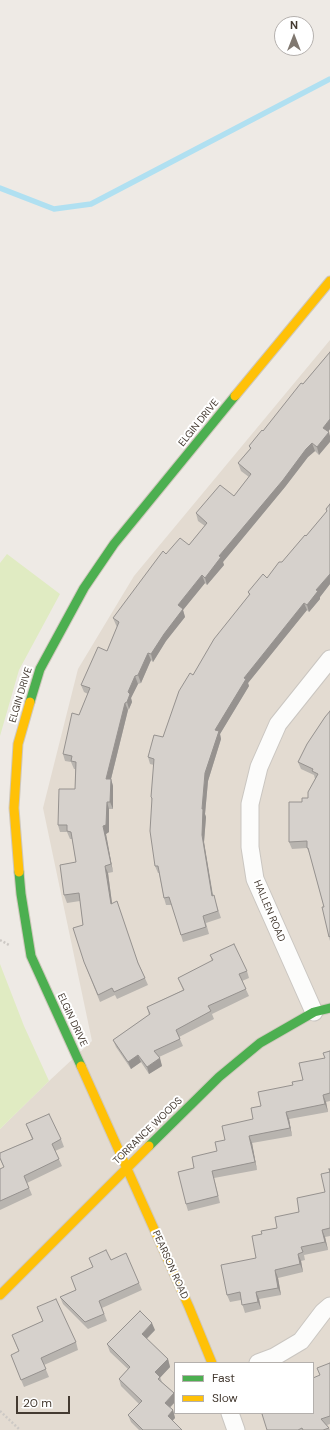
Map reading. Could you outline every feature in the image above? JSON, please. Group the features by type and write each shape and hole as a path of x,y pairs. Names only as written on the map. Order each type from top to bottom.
{"street":[{"name":"ELGIN DRIVE","path":"127,1167 31,956 21,894 14,808 18,744 40,670 84,588 114,544 330,281"},
{"name":"HALLEN ROAD","path":"322,1010 255,879 250,847 250,804 259,767 278,724 330,659"},
{"name":"TORRANCE WOODS","path":"0,1295 219,1077 260,1043 322,1010"},
{"name":"PEARSON ROAD","path":"127,1167 212,1362"},
{"path":"261,1362 274,1357 301,1341 323,1312 330,1306"},
{"path":"230,1414 236,1430"}],"path":[{"path":"0,1411 20,1430"}],"shaded area":[{"path":"330,340 330,1430 0,1430 0,1129 92,1041 43,808 78,669 134,576"}],"green space":[{"path":"7,554 60,594 19,670 0,736 0,563"},
{"path":"0,964 24,1026 49,1081 0,1129"}],"building":[{"path":"330,352 330,419 323,428 329,432 317,447 312,443 306,449 283,480 219,556 221,557 205,578 202,575 178,605 183,609 151,654 148,653 128,692 130,694 127,702 125,703 106,779 111,779 110,802 107,802 106,825 103,826 111,864 105,866 111,904 117,901 138,963 145,978 114,992 112,988 98,995 84,962 73,928 83,925 79,893 64,895 60,865 76,862 71,832 67,831 67,825 58,825 59,789 75,789 76,762 71,761 72,756 63,754 72,713 79,715 90,688 81,685 98,647 107,651 119,622 113,618 163,551 166,554 180,538 189,545 207,523 196,513 220,485 234,496 251,474 238,463 251,448 249,446 262,430 263,431 301,383 303,384"},
{"path":"330,504 330,574 316,590 318,591 307,605 304,603 244,678 246,679 215,730 219,731 205,773 202,809 202,835 212,896 214,895 218,911 203,916 206,927 181,935 169,897 164,898 158,866 155,866 150,831 154,759 148,757 154,735 163,737 179,691 190,673 193,675 214,639 250,594 248,592 263,574 267,578 279,562 282,562 327,511 326,509"},
{"path":"330,711 329,937 322,907 324,907 307,848 307,841 289,842 289,802 302,802 302,798 308,798 308,792 318,774 312,771 313,769 298,762 307,744"},
{"path":"234,944 247,971 239,974 246,989 208,1006 211,1011 176,1030 180,1039 154,1051 160,1058 147,1067 138,1055 128,1062 113,1040 150,1014 147,1007 184,990 178,978 213,960 210,955"},
{"path":"330,1051 330,1093 323,1095 325,1104 286,1112 290,1128 249,1136 255,1162 212,1171 218,1196 186,1204 178,1172 194,1168 192,1157 217,1151 215,1142 225,1140 222,1126 253,1119 251,1108 261,1106 258,1092 293,1085 292,1082 303,1080 299,1063 325,1058 323,1053"},
{"path":"49,1114 61,1139 52,1144 59,1159 24,1176 29,1188 0,1201 0,1169 4,1167 0,1158 0,1153 33,1139 26,1124"},
{"path":"330,1172 330,1228 322,1230 325,1242 301,1247 303,1252 298,1254 300,1264 275,1270 278,1288 256,1292 258,1302 242,1305 240,1292 227,1295 221,1265 256,1258 252,1236 262,1234 261,1231 277,1228 275,1217 299,1212 297,1198 325,1192 321,1174"},
{"path":"106,1250 111,1260 126,1253 139,1283 99,1301 104,1314 85,1322 60,1297 76,1290 71,1277 93,1267 89,1258"},
{"path":"56,1299 76,1342 41,1358 46,1369 21,1380 11,1355 19,1351 12,1335 43,1321 37,1307"},
{"path":"140,1311 152,1323 142,1334 168,1359 155,1372 160,1377 158,1379 174,1393 165,1403 173,1410 168,1416 182,1430 143,1430 128,1415 142,1401 119,1379 130,1367 107,1344"},
{"path":"330,1363 330,1416 321,1419 329,1428 323,1430 303,1430 302,1428 298,1430 267,1430 262,1414 314,1414 314,1378 320,1375 317,1368"}],"waterway":[{"path":"0,188 54,209 91,204 330,79"}],"traffic: fast":[{"path":"30,702 40,669 84,588 114,544 235,396"},
{"path":"19,872 31,956 81,1066"},
{"path":"149,1146 219,1077 260,1043 314,1012 330,1008"}],"traffic: slow":[{"path":"235,396 330,281"},
{"path":"19,872 14,808 18,744 30,702"},
{"path":"81,1066 189,1307 212,1362"},
{"path":"0,1295 149,1146"}]}
